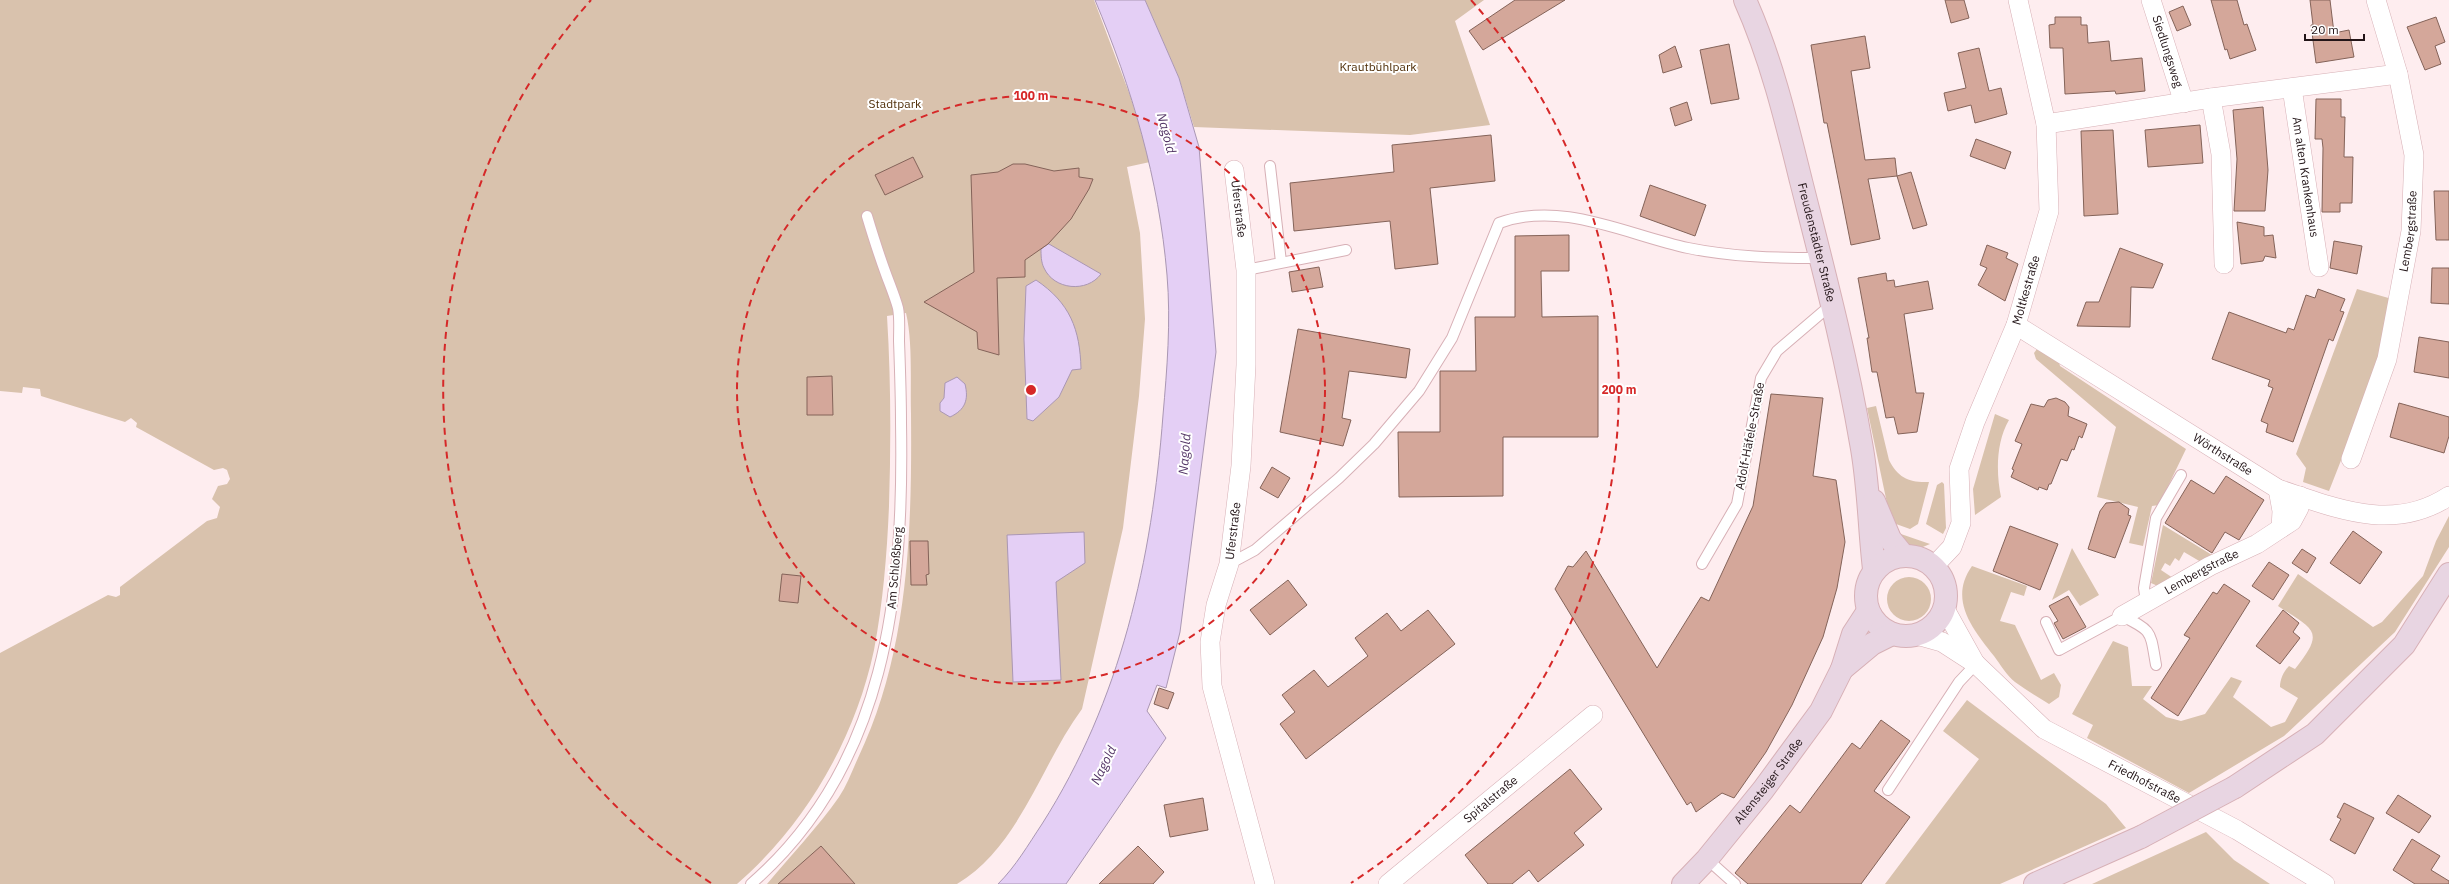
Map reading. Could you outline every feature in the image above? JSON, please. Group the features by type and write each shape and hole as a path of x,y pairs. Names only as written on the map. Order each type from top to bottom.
{"street":[{"name":"Freudenstädter Straße","path":"1745,0 1761,38 1780,100 1832,304 1861,442 1868,489 1874,569"},
{"name":"Moltkestraße","path":"1934,566 1952,547 1961,523 1959,469 1975,422 2016,325 2049,211 2046,124 2018,0"},
{"name":"Siedlungsweg","path":"2151,0 2184,103"},
{"name":"Lembergstraße","path":"2351,459 2387,359 2411,231 2414,155 2398,74 2376,0"},
{"path":"2046,124 2211,98 2398,74"},
{"name":"Am alten Krankenhaus","path":"2292,88 2320,267"},
{"path":"2211,98 2221,154 2224,264"},
{"name":"Uferstraße","path":"1234,170 1246,270 1246,338 1241,466 1229,564 1216,605 1210,642 1212,686 1265,884"},
{"name":"Wörthstraße","path":"2016,325 2278,489 2323,505 2373,516 2404,515 2437,504 2449,496"},
{"name":"Freudenstädter Straße","path":"1868,489 1890,539 1903,555"},
{"path":"2278,489 2282,511 2281,528"},
{"name":"Lembergstraße","path":"2122,616 2210,566 2257,544 2292,521 2297,514 2300,496"},
{"path":"1903,555 1920,558 1934,566 1942,575 1946,586 1945,609 1939,620 1930,629 1918,635 1905,636 1892,634 1877,623 1868,611 1866,590 1874,569 1889,559 1903,555"},
{"path":"2035,884 2141,837 2235,787 2315,734 2404,645 2449,574"},
{"name":"Friedhofstraße","path":"1945,609 1964,638 1976,664"},
{"name":"Altensteiger Straße","path":"1683,884 1707,859 1763,790 1821,711 1842,669 1853,634 1868,611"},
{"name":"Altensteiger Straße","path":"1842,669 1872,644 1892,634"},
{"name":"Friedhofstraße","path":"1918,635 1942,642 1976,664 2044,728 2237,830 2325,884"},
{"name":"Spitalstraße","path":"1388,884 1593,715"}],"lane":[{"path":"1270,166 1281,262"},
{"name":"Am Schloßberg","path":"751,884 794,841 822,803 840,773 854,744 874,693 884,654 894,593 902,457 898,308 867,216"},
{"path":"1229,564 1255,550 1339,478 1374,444 1419,391 1452,338 1499,223 1518,216 1566,216 1688,248 1754,257 1821,258"},
{"path":"1246,270 1346,250"},
{"name":"Adolf-Häfele-Straße","path":"1702,564 1737,504 1761,378 1777,351 1832,304"},
{"path":"2146,602 2144,588 2156,518 2181,474"},
{"path":"2046,622 2059,650 2122,616 2146,628 2152,641 2156,665"},
{"path":"1888,790 1959,682 1976,664"},
{"path":"1707,859 1735,884"}],"green space":[{"name":"Stadtpark","path":"0,0 1094,0 1131,98 1150,162 1127,167 1140,233 1145,319 1139,396 1123,528 1082,709 1067,731 1027,804 997,849 979,868 957,884 767,884 831,808 842,792 875,718 888,676 904,590 908,546 911,458 911,363 910,337 906,313 887,316 890,411 888,524 880,614 874,650 865,683 854,716 840,747 824,778 806,807 785,835 737,884 0,884 0,653 108,595 116,597 120,595 120,587 207,521 217,518 220,507 212,499 218,486 227,484 230,479 227,470 223,468 214,470 136,427 137,423 131,418 125,422 41,396 40,389 23,387 22,393 0,391"},
{"name":"Krautbühlpark","path":"1145,0 1484,0 1455,21 1490,125 1410,135 1194,127 1179,78"},
{"path":"2357,289 2392,299 2382,356 2329,491 2303,482 2306,468 2296,454"},
{"path":"2037,349 2057,354 2060,366 2186,449 2159,505 2152,506 2143,546 2129,543 2138,507 2097,497 2116,427 2036,359 2034,353"},
{"path":"1876,406 1889,460 1896,471 1905,478 1916,482 1929,482 1918,524 1910,529 1896,524 1888,508 1867,408"},
{"path":"1995,414 2009,420 1999,448 1998,478 2001,497 1975,515 1973,489"},
{"path":"1942,482 1944,484 1946,528 1943,534 1926,524 1937,485"},
{"path":"2449,516 2449,547 2395,632 2284,736 2189,793 2087,738 2093,725 2072,714 2113,641 2128,647 2132,686 2152,686 2143,699 2166,717 2181,721 2205,714 2231,677 2242,681 2233,697 2271,727 2285,722 2298,698 2280,687 2282,678 2289,666 2295,669 2305,656 2313,638 2312,632 2307,626 2278,606 2298,574 2373,627 2382,622 2423,576 2436,541"},
{"path":"2163,525 2212,555 2201,562 2184,552 2179,561 2175,558 2170,566 2165,563 2161,570 2173,578 2160,587 2151,583"},
{"path":"1898,533 1930,544 1918,549 1906,543"},
{"path":"2072,548 2099,595 2080,606 2069,590 2052,600"},
{"path":"1972,566 2027,586 2024,596 2011,592 2000,621 2015,625 2041,680 2054,673 2061,685 2059,697 2049,704 2023,688 2012,679 1971,625 1966,614 1962,591 1965,579"},
{"path":"1905,577 1913,577 1918,578 1925,583 1930,590 1930,608 1925,615 1918,620 1905,621 1897,618 1890,611 1887,603 1887,595 1890,587 1897,580"},
{"path":"1967,700 2106,804 2126,828 2000,884 1885,884 1979,759 1943,731"},
{"path":"2206,832 2234,860 2270,884 2092,884"}],"water":[{"name":"Nagold","path":"1095,0 1145,0 1179,78 1199,147 1216,352 1180,632 1166,688 1157,685 1147,711 1166,738 1066,884 998,884 1027,847 1042,824 1069,777 1093,728 1112,678 1128,627 1141,575 1151,523 1158,469 1169,328 1167,275 1163,240 1158,204 1142,135 1121,67"},
{"path":"1048,244 1101,274 1088,284 1079,286 1063,285 1055,281 1044,268 1042,261 1041,249"},
{"path":"1036,280 1057,298 1071,318 1078,341 1081,369 1072,370 1059,397 1033,421 1027,419 1024,339 1026,286"},
{"path":"957,377 965,384 966,400 962,408 950,417 940,411 940,403 944,398 945,383"},
{"path":"1084,532 1085,563 1056,582 1061,680 1013,682 1007,535"}],"building":[{"path":"1515,0 1565,0 1483,50 1469,31"},
{"path":"1945,0 1964,0 1969,18 1951,23"},
{"path":"2211,0 2237,0 2244,25 2247,24 2256,50 2230,59 2227,49 2225,50"},
{"path":"2310,0 2330,0 2334,33 2349,30 2354,57 2316,63 2311,25 2313,25"},
{"path":"2183,6 2191,25 2177,31 2169,12"},
{"path":"2055,17 2081,17 2081,25 2087,25 2088,43 2109,41 2111,61 2142,58 2145,91 2116,94 2115,91 2065,94 2063,48 2050,48 2049,25 2055,24"},
{"path":"2436,17 2445,42 2435,46 2441,64 2425,70 2407,27"},
{"path":"1865,36 1870,68 1851,71 1865,160 1895,158 1897,176 1868,179 1880,239 1851,245 1827,123 1824,123 1811,45"},
{"path":"1729,44 1739,99 1711,104 1700,50"},
{"path":"1675,46 1682,67 1663,73 1659,55"},
{"path":"1979,48 1989,91 2001,88 2007,114 1975,123 1971,105 1948,111 1944,93 1966,88 1958,53"},
{"path":"2316,99 2341,99 2341,117 2345,117 2344,157 2353,157 2352,203 2340,203 2340,212 2322,212 2323,148 2322,139 2315,139"},
{"path":"1687,102 1692,120 1675,126 1670,108"},
{"path":"2263,107 2268,170 2265,211 2234,211 2237,159 2233,110"},
{"path":"2200,125 2203,163 2148,167 2145,130"},
{"path":"2113,130 2118,214 2084,216 2081,131"},
{"path":"1491,135 1495,181 1430,188 1438,264 1395,269 1390,221 1294,231 1290,183 1394,172 1392,145"},
{"path":"1976,139 2011,152 2005,169 1970,156"},
{"path":"913,157 923,177 885,195 875,175"},
{"path":"1013,164 1025,164 1054,171 1079,168 1079,177 1093,179 1089,189 1071,219 1048,244 1025,260 1025,277 997,278 999,355 978,349 977,332 924,302 974,272 971,175 998,172"},
{"path":"1911,172 1927,225 1913,229 1897,176"},
{"path":"1650,185 1706,205 1695,236 1640,216"},
{"path":"2434,191 2449,191 2449,240 2436,240"},
{"path":"2237,222 2264,227 2264,236 2273,235 2276,258 2265,256 2263,261 2241,264"},
{"path":"1569,235 1569,271 1541,271 1542,317 1598,316 1598,437 1503,437 1503,496 1399,497 1398,432 1440,432 1440,371 1476,371 1475,317 1515,317 1515,236"},
{"path":"2334,241 2362,246 2357,274 2330,268"},
{"path":"1987,245 2008,253 2006,258 2018,264 2005,301 1978,285 1987,268 1980,265"},
{"path":"2120,248 2163,264 2153,288 2131,287 2130,327 2077,326 2086,302 2099,302"},
{"path":"1319,267 1323,287 1292,292 1289,272"},
{"path":"2432,268 2449,268 2449,304 2431,303"},
{"path":"1886,273 1887,281 1894,280 1895,287 1928,281 1933,309 1904,314 1916,393 1924,393 1917,432 1898,434 1894,417 1886,418 1877,372 1872,372 1867,338 1869,338 1858,278"},
{"path":"2318,289 2345,299 2340,311 2344,312 2333,341 2329,339 2293,442 2266,432 2268,424 2261,421 2273,388 2268,386 2270,380 2212,359 2229,312 2286,333 2288,328 2294,330 2306,295 2315,298"},
{"path":"1298,329 1410,349 1406,378 1349,371 1342,418 1351,420 1343,446 1280,432"},
{"path":"2419,337 2449,342 2449,378 2414,372"},
{"path":"832,376 833,415 807,415 807,377"},
{"path":"1771,394 1823,398 1813,476 1836,480 1845,542 1837,588 1823,637 1792,705 1766,752 1734,798 1722,793 1696,812 1691,802 1687,805 1555,589 1568,566 1573,567 1586,551 1657,668 1701,597 1709,601 1753,506"},
{"path":"2056,398 2065,402 2069,407 2068,416 2087,424 2082,438 2079,436 2074,450 2072,449 2067,461 2061,459 2047,490 2039,487 2038,490 2011,477 2014,470 2012,469 2022,444 2015,441 2031,404 2044,407 2048,400"},
{"path":"2399,403 2449,417 2449,436 2444,453 2390,437"},
{"path":"1272,467 1290,478 1278,498 1260,488"},
{"path":"2226,476 2264,500 2239,540 2225,532 2212,553 2165,523 2191,480 2214,494"},
{"path":"2119,502 2129,509 2128,515 2131,516 2115,558 2088,549 2100,511 2106,503"},
{"path":"2010,526 2058,544 2040,590 1993,571"},
{"path":"2353,531 2382,552 2360,584 2330,563"},
{"path":"910,541 928,541 929,574 926,575 927,585 911,585"},
{"path":"2302,549 2316,558 2307,573 2292,563"},
{"path":"2269,562 2289,575 2273,600 2252,586"},
{"path":"782,574 801,576 798,603 779,601"},
{"path":"1288,580 1307,605 1270,635 1250,610"},
{"path":"2224,584 2250,601 2178,716 2151,698 2190,638 2184,635 2213,592 2217,594"},
{"path":"2068,596 2086,627 2063,639 2054,623 2058,621 2049,606"},
{"path":"1428,610 1455,644 1306,759 1280,724 1295,712 1282,695 1314,670 1328,687 1368,656 1355,638 1387,613 1401,631"},
{"path":"2283,610 2299,623 2293,632 2300,638 2280,664 2256,646"},
{"path":"1159,688 1174,693 1168,709 1154,704"},
{"path":"1881,720 1910,741 1874,791 1910,817 1861,884 1748,884 1735,873 1790,805 1800,813 1852,743 1860,749"},
{"path":"1570,769 1602,809 1574,833 1584,845 1538,882 1529,870 1512,884 1488,884 1465,855"},
{"path":"2398,795 2431,816 2419,833 2386,813"},
{"path":"1203,798 1208,830 1170,837 1164,805"},
{"path":"2344,803 2374,818 2355,854 2330,840 2341,819 2337,817"},
{"path":"2412,839 2440,856 2431,870 2449,881 2449,884 2415,884 2393,870"},
{"path":"821,846 855,884 778,884"},
{"path":"1138,846 1164,872 1153,884 1099,884"}]}
